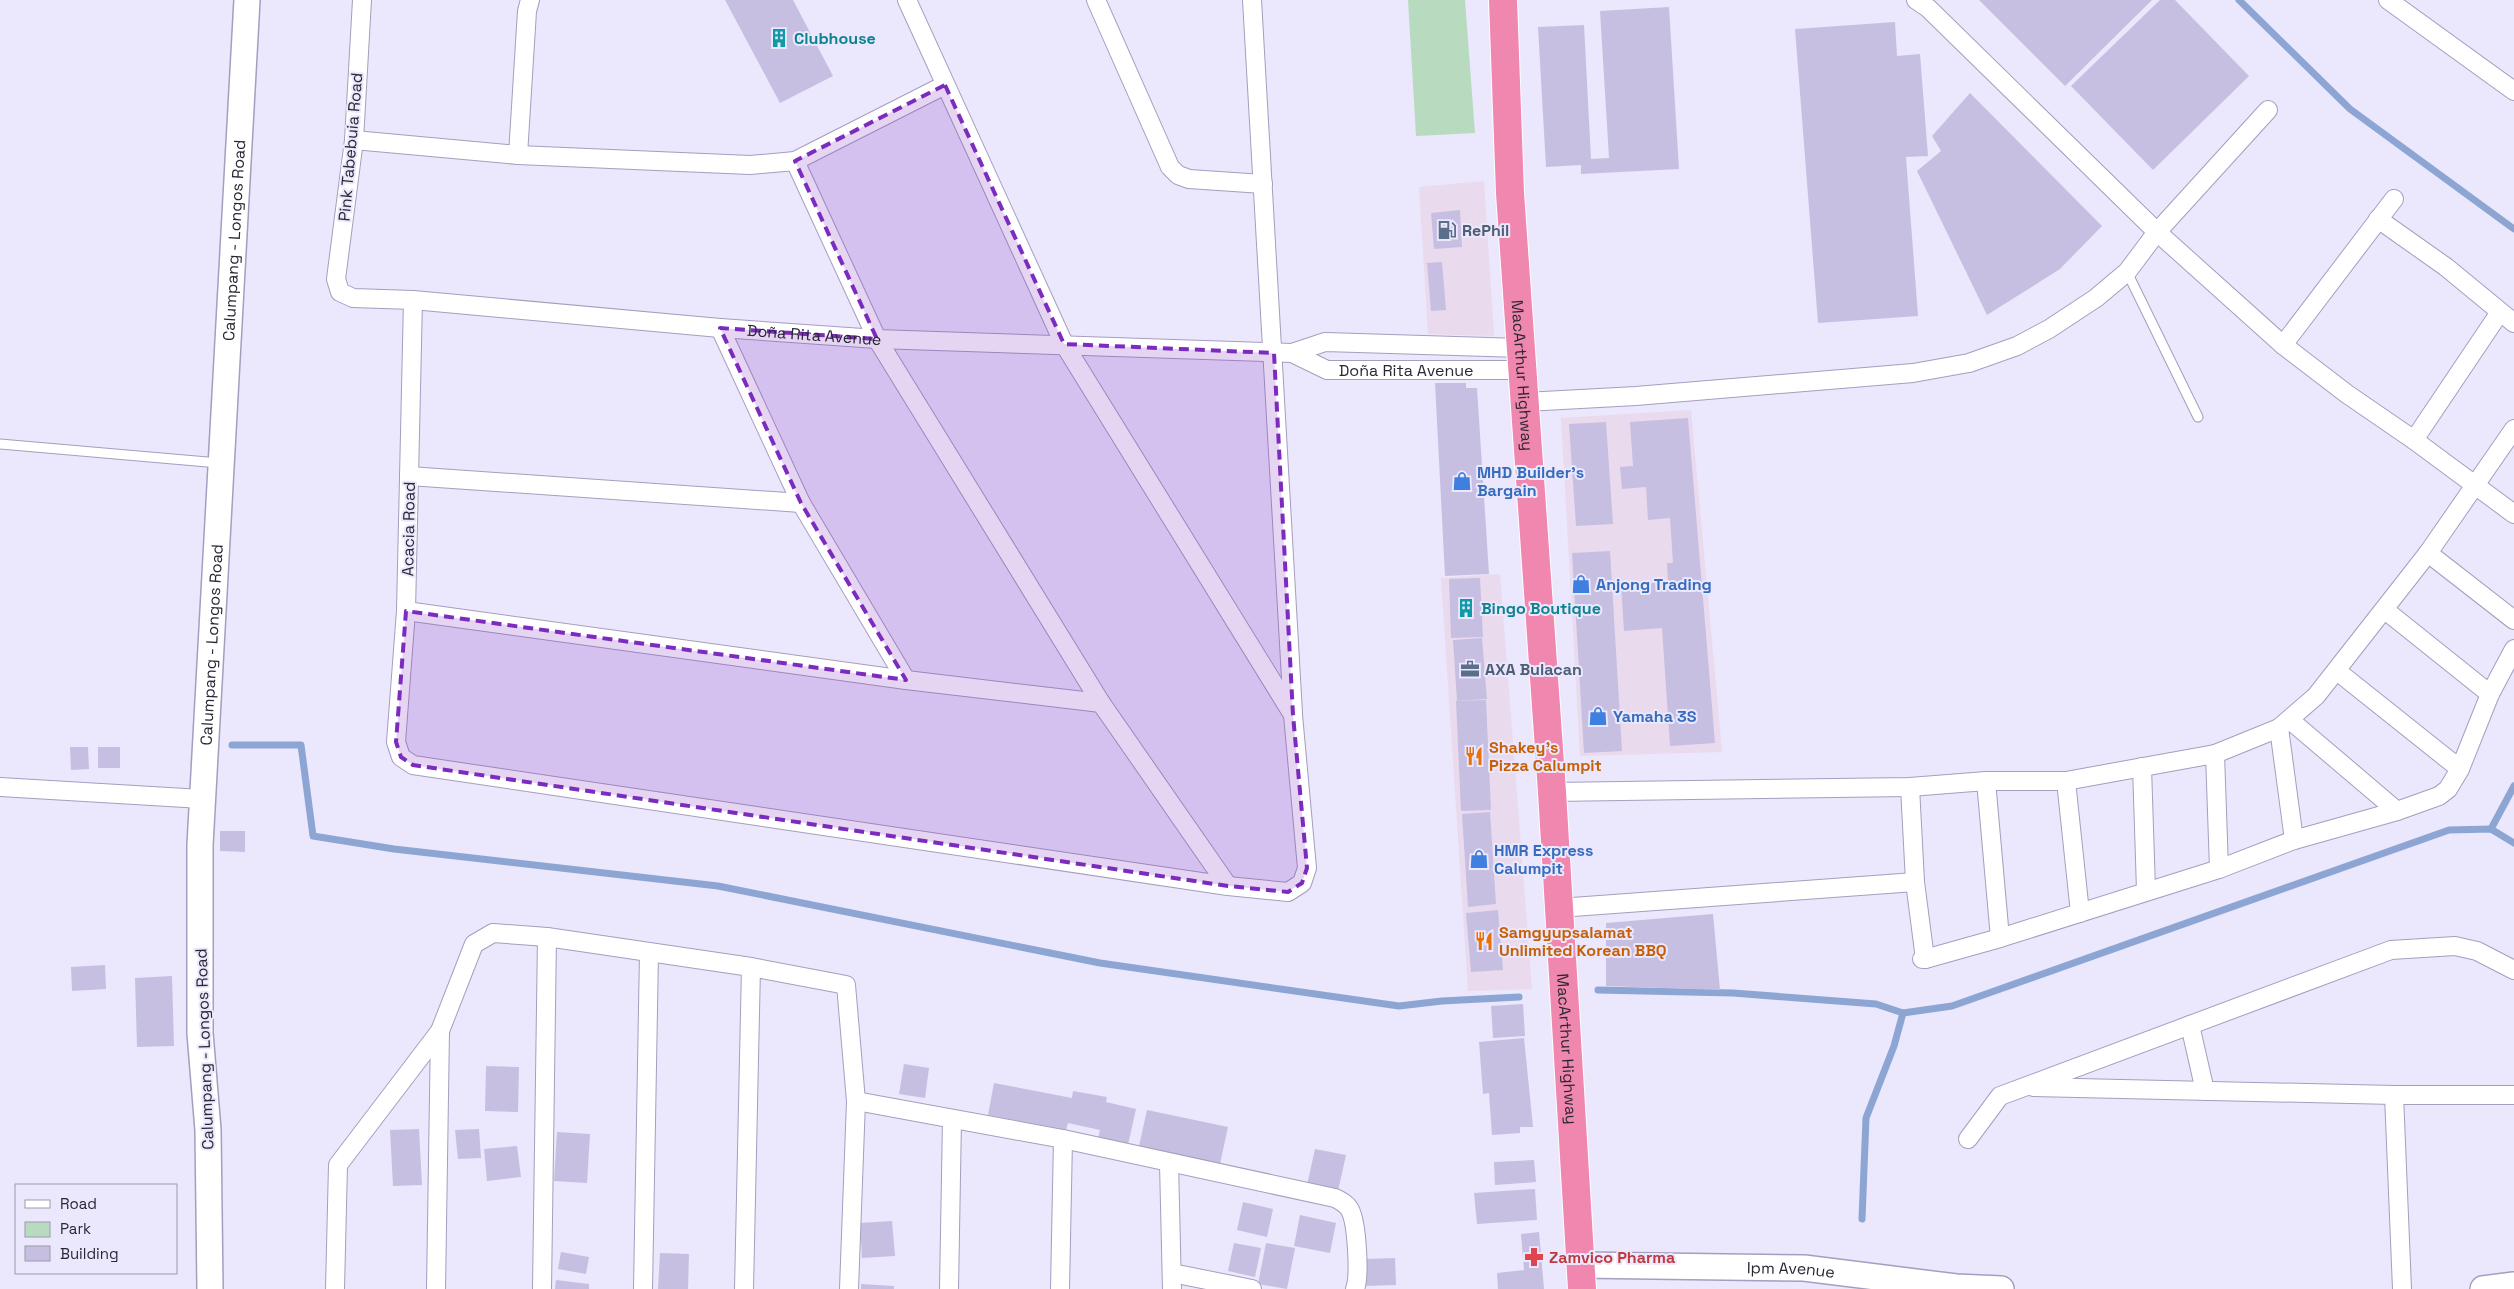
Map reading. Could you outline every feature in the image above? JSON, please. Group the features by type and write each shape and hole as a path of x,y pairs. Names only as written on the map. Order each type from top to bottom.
{"highway":[{"name":"MacArthur Highway","path":"1502,0 1510,192 1552,792 1581,1277"}],"street":[{"name":"Calumpang - Longos Road","path":"210,1289 208,1130 200,1033 200,845 247,0"},
{"name":"Pink Tabebuia Road","path":"340,292 336,279 354,140 362,0"},
{"path":"518,154 526,11 530,0"},
{"path":"907,0 1064,344 1293,715"},
{"path":"1096,0 1170,167 1178,175 1189,179 1263,184"},
{"path":"795,161 877,339 1101,703 1228,886 1288,892 1302,883 1306,868 1293,715 1274,353 1252,0"},
{"path":"1916,0 1928,8 2157,232 2283,345 2347,394 2414,440 2514,514"},
{"path":"2388,0 2514,91"},
{"path":"354,140 518,154 750,166 795,161 945,85"},
{"path":"1526,402 1636,396 1913,373 1968,363 2017,346 2049,329 2096,298 2127,272 2157,232 2268,110"},
{"path":"2283,345 2394,199"},
{"path":"2378,219 2446,267 2507,318 2414,440"},
{"name":"Doña Rita Avenue","path":"340,292 353,298 413,300 720,328 877,339 1064,344 1274,353 1292,353 1325,342 1522,359"},
{"name":"Acacia Road","path":"413,300 406,611 396,742 401,757 413,765 1228,886"},
{"path":"720,328 801,504 906,680"},
{"name":"Doña Rita Avenue","path":"1292,353 1327,370 1522,359"},
{"path":"1552,792 1910,787 1986,781 2066,781 2215,754 2284,724 2316,696 2428,553 2514,429"},
{"path":"409,476 801,504"},
{"path":"2428,553 2514,620"},
{"path":"2385,610 2490,694"},
{"path":"406,611 906,680 1101,703"},
{"path":"1910,787 1915,882 1923,959 2080,913 2146,890 2218,869 2294,840 2397,812 2439,796 2448,789 2460,769 2490,694 2514,649"},
{"path":"2337,671 2460,769"},
{"path":"2284,724 2397,812"},
{"path":"2284,724 2294,840"},
{"path":"2215,754 2218,869"},
{"path":"2142,767 2146,890"},
{"path":"1986,781 2000,938"},
{"path":"2066,781 2080,913"},
{"path":"0,787 202,799"},
{"path":"1559,908 1915,882"},
{"path":"335,1289 338,1165 440,1030 474,944 493,933 547,937 751,967 846,985 856,1101 850,1289"},
{"path":"542,1289 547,937"},
{"path":"1968,1138 2000,1096 2392,950 2455,946 2476,951 2514,970"},
{"path":"643,1289 648,953"},
{"path":"744,1289 751,967"},
{"path":"2190,1024 2205,1090"},
{"path":"436,1289 440,1030"},
{"path":"2022,1087 2394,1095 2514,1095"},
{"path":"2394,1095 2402,1289"},
{"path":"856,1101 1063,1139 1335,1198 1344,1202 1350,1210 1353,1219 1357,1274 1355,1289"},
{"path":"949,1289 952,1119"},
{"path":"1060,1289 1063,1139"},
{"path":"1169,1163 1172,1281 1252,1289"},
{"name":"Ipm Avenue","path":"1581,1277 1804,1268 1956,1288 2002,1289"},
{"path":"2484,1289 2514,1285"}],"lane":[{"path":"2127,272 2198,417"},
{"path":"0,444 220,463"}],"highlighted area":[{"path":"945,85 1064,344 1274,353 1293,715 1307,868 1302,883 1288,892 1228,886 413,765 401,757 396,742 406,611 906,680 801,503 720,328 877,339 795,161"}],"shaded area":[{"path":"1484,181 1494,336 1428,334 1419,187"},
{"path":"1691,410 1722,752 1580,756 1561,418"},
{"path":"1500,574 1532,989 1468,991 1441,578"}],"green space":[{"path":"1408,0 1465,0 1475,133 1416,136"}],"building":[{"name":"Clubhouse","path":"725,0 793,0 833,76 780,103"},
{"path":"1979,0 2152,0 2065,86"},
{"path":"2160,0 2175,0 2249,76 2153,170 2071,86"},
{"path":"1669,7 1679,169 1581,174 1581,165 1546,167 1538,27 1584,25 1591,159 1609,158 1600,11"},
{"path":"1895,22 1897,56 1920,54 1928,156 1906,157 1918,316 1818,323 1795,29"},
{"path":"1970,93 2102,226 2060,269 1987,315 1917,171 1941,151 1932,136"},
{"name":"RePhil","path":"1460,210 1462,247 1434,249 1431,213"},
{"path":"1442,262 1446,310 1431,311 1427,263"},
{"name":"MHD Builder’s Bargain","path":"1435,383 1466,383 1466,388 1477,388 1489,574 1445,576"},
{"path":"1688,418 1715,743 1670,746 1662,628 1624,631 1621,585 1668,582 1667,563 1673,563 1670,518 1648,520 1646,487 1622,489 1620,467 1633,466 1630,422"},
{"path":"1606,422 1613,524 1576,526 1569,424"},
{"path":"1610,551 1622,751 1584,753 1572,553"},
{"name":"Bingo Boutique","path":"1480,578 1483,637 1451,638 1449,579"},
{"name":"AXA Bulacan","path":"1482,638 1487,699 1457,701 1453,640"},
{"name":"Shakey’s Pizza Calumpit","path":"1486,700 1491,810 1461,811 1456,701"},
{"path":"70,747 88,747 89,769 71,770"},
{"path":"98,747 120,747 120,768 98,768"},
{"name":"HMR Express Calumpit","path":"1490,812 1496,904 1468,907 1462,814"},
{"path":"220,831 245,831 245,852 220,851"},
{"name":"Samgyupsalamat Unlimited Korean BBQ","path":"1498,910 1503,970 1471,972 1466,913"},
{"path":"1713,914 1720,990 1606,986 1606,923"},
{"path":"105,965 106,989 72,991 71,967"},
{"path":"172,976 174,1046 137,1047 135,978"},
{"path":"1523,1004 1525,1036 1493,1038 1491,1006"},
{"path":"1524,1038 1533,1127 1520,1127 1520,1133 1492,1135 1489,1093 1483,1094 1479,1042"},
{"path":"904,1064 929,1068 925,1098 899,1094"},
{"path":"486,1066 519,1067 518,1112 485,1111"},
{"path":"994,1083 1072,1098 1073,1091 1107,1097 1106,1102 1136,1109 1128,1145 1098,1139 1100,1130 1068,1123 1066,1130 988,1115"},
{"path":"1147,1110 1228,1127 1220,1164 1139,1146"},
{"path":"419,1129 422,1185 393,1186 390,1130"},
{"path":"479,1129 481,1158 458,1159 455,1130"},
{"path":"557,1132 590,1134 587,1183 554,1181"},
{"path":"517,1146 521,1177 487,1181 484,1149"},
{"path":"1315,1149 1346,1155 1338,1191 1307,1185"},
{"path":"1534,1160 1536,1182 1495,1185 1494,1162"},
{"path":"1535,1189 1537,1220 1477,1224 1474,1193"},
{"path":"1243,1202 1273,1209 1267,1237 1237,1230"},
{"path":"1300,1215 1336,1223 1330,1253 1294,1246"},
{"path":"892,1221 895,1256 862,1258 860,1223"},
{"path":"1539,1232 1544,1289 1498,1289 1497,1273 1524,1270 1521,1234"},
{"path":"1234,1243 1261,1248 1255,1277 1228,1271"},
{"path":"1266,1243 1295,1248 1287,1289 1258,1284"},
{"path":"561,1252 589,1257 586,1274 558,1269"},
{"path":"660,1253 689,1254 688,1289 658,1289"},
{"path":"1395,1258 1396,1285 1366,1286 1365,1259"},
{"path":"556,1280 589,1284 589,1289 555,1289"},
{"path":"861,1284 894,1286 894,1289 861,1289"}],"waterway":[{"path":"2239,0 2350,109 2514,229"},
{"path":"232,745 301,745 313,836 394,849 718,886 1100,963 1399,1006 1442,1001 1519,997"},
{"path":"2491,829 2514,786"},
{"path":"1598,990 1733,993 1876,1004 1903,1013 1952,1006 2449,830 2491,829 2514,843"},
{"path":"1862,1219 1866,1118 1894,1046 1903,1013"}],"place":[{"name":"Clubhouse","path":"779,38"},
{"name":"RePhil","path":"1447,230"},
{"name":"MHD Builder’s Bargain","path":"1462,481"},
{"name":"Anjong Trading","path":"1581,584"},
{"name":"Bingo Boutique","path":"1466,608"},
{"name":"AXA Bulacan","path":"1470,669"},
{"name":"Yamaha 3S","path":"1598,716"},
{"name":"Shakey’s Pizza Calumpit","path":"1474,756"},
{"name":"HMR Express Calumpit","path":"1479,859"},
{"name":"Samgyupsalamat Unlimited Korean BBQ","path":"1484,941"},
{"name":"Zamvico Pharma","path":"1534,1257"}]}
